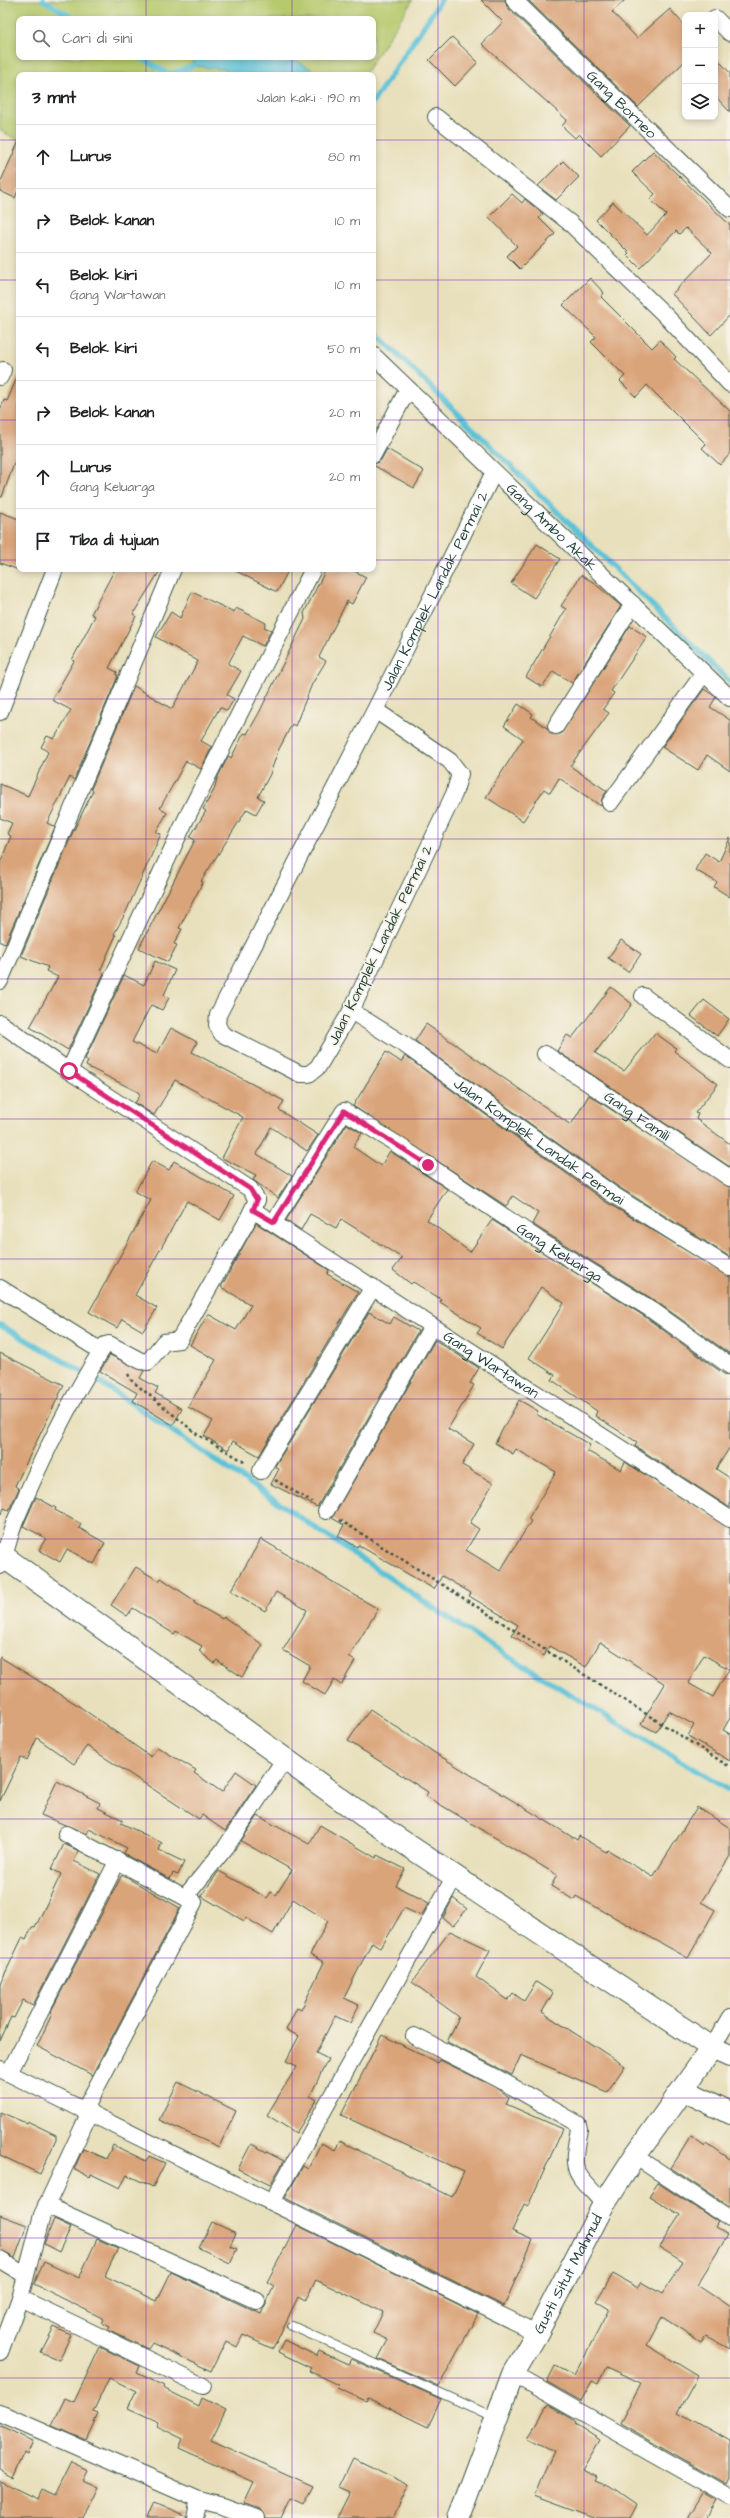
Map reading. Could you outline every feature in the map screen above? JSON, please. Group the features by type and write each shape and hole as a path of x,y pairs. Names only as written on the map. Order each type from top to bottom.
{"main road":[{"path":"1,1559 284,1760 455,1876 721,2052"},
{"name":"Gusti Situt Mahmud","path":"459,2518 513,2374 537,2333 604,2204 634,2156 684,2090 721,2052"},
{"path":"684,2090 730,2113"}],"street":[{"name":"Gang Borneo","path":"514,0 730,209"},
{"path":"718,21 730,33"},
{"path":"436,117 570,223 665,315 730,384"},
{"name":"Gang Ambo Akak","path":"376,358 730,698"},
{"path":"376,449 408,389"},
{"name":"Jalan Komplek Landak Permai 2","path":"375,710 450,761 460,774 454,794 351,1011 318,1067 309,1074 300,1074 222,1034 217,1025 218,1014 375,710 494,472"},
{"path":"0,712 54,572"},
{"path":"0,980 172,572"},
{"path":"69,1071 186,819 311,572"},
{"path":"556,726 633,604"},
{"path":"610,803 704,673"},
{"path":"644,996 730,1060"},
{"name":"Jalan Komplek Landak Permai","path":"351,1011 405,1045 612,1194 730,1268"},
{"path":"0,1022 69,1071 250,1189 257,1200 253,1210 178,1340 164,1342 148,1362 141,1361 108,1349 0,1288"},
{"name":"Gang Famili","path":"545,1054 730,1178"},
{"name":"Gang Keluarga","path":"274,1222 344,1111 389,1139 539,1240 649,1308 730,1366"},
{"name":"Gang Wartawan","path":"253,1210 274,1222 730,1519"},
{"path":"261,1471 373,1287"},
{"path":"326,1511 432,1326"},
{"path":"1,1559 15,1520 77,1390 92,1365 108,1349"},
{"path":"185,1897 226,1847 284,1760"},
{"path":"0,2352 20,2298 34,2239 46,2205 87,2111 194,1902 118,1860 66,1834"},
{"path":"118,1860 4,2071 537,2333"},
{"path":"272,2202 455,1876"},
{"path":"721,2052 730,2018"},
{"path":"414,2036 504,2082 578,2124 579,2129 573,2162 575,2172 604,2204"},
{"path":"634,2156 730,2219"},
{"path":"46,2205 257,2301"},
{"path":"0,2260 25,2275"},
{"path":"20,2298 203,2386"},
{"path":"513,2374 730,2497"},
{"path":"0,2413 199,2500 223,2506 256,2518"},
{"path":"194,2518 199,2500"}],"lane":[{"path":"292,2326 496,2419"}],"path":[{"path":"108,1349 131,1380 198,1435 261,1471 326,1511 730,1767"}],"green space":[{"path":"0,0 413,0 376,57 376,16 16,16 16,60 374,60 366,72 16,72 16,139 0,130"}],"water":[{"path":"193,60 296,60 316,72 230,72 224,69 192,66"}],"building":[{"path":"481,0 505,0 507,7 630,126 601,156 579,134 575,138 562,126 567,120 482,44 503,22"},
{"path":"528,0 625,0 612,12 637,38 670,9 682,23 682,64 638,107"},
{"path":"452,37 478,62 455,86 429,60"},
{"path":"718,59 730,73 730,112 718,99"},
{"path":"16,148 15,198 0,191 0,183"},
{"path":"653,151 730,225 730,315 711,335 672,294 712,253 686,228 679,234 676,231 640,268 627,255 629,253 596,220 613,202 647,235 666,215 650,199 655,194 632,172"},
{"path":"563,161 579,177 556,200 538,186"},
{"path":"512,194 522,203 525,199 543,214 539,218 555,234 520,269 507,256 517,246 489,217"},
{"path":"590,278 604,293 601,297 652,348 660,340 676,357 674,359 730,411 730,454 720,465 702,448 706,444 647,385 636,397 620,381 625,376 591,342 596,337 563,305"},
{"path":"16,380 16,458 2,497 0,497 0,410 4,400 7,401"},
{"path":"387,449 424,471 414,488 376,467 376,463 381,460"},
{"path":"0,512 16,518 16,569 0,563"},
{"path":"537,544 560,559 534,598 511,583"},
{"path":"113,572 159,572 133,614 136,616 109,668 117,672 116,675 118,676 74,780 70,777 47,823 55,827 5,944 0,942 0,863 11,836 7,834 12,823 0,818 0,784 28,796 48,752 41,747 47,736 54,739 71,710 52,700 74,661 72,660 95,616 91,614"},
{"path":"238,572 287,572 277,592"},
{"path":"324,572 356,572 366,577 352,604 347,601 319,657 326,661 312,684 295,726 292,724 278,751 270,774 258,797 264,800 256,814 247,809 201,881 203,882 179,928 182,929 174,944 177,945 168,962 139,948 195,840 190,837 206,811 203,809 214,790 217,779 228,756 231,758 244,733 247,734 259,713 305,619 304,613"},
{"path":"581,575 593,582 621,606 572,683 553,671 542,687 526,677 566,609 561,606"},
{"path":"192,592 234,612 236,608 266,623 264,627 271,630 263,646 243,636 228,664 241,671 227,695 234,699 227,711 220,707 201,741 212,747 201,769 186,761 160,808 167,813 156,832 161,834 126,912 114,934 116,935 100,971 104,973 68,1050 30,1027 58,977 46,971 48,967 21,956 72,834 93,791 91,789 134,686 172,709 198,661 156,637 171,612 180,618"},
{"path":"630,626 647,637 611,691 614,693 603,709 609,713 570,766 607,791 602,798 601,806 559,778 550,793 544,789 523,821 486,797 523,739 504,726 518,704 533,714 531,717 547,728 551,734 561,734"},
{"path":"704,689 716,697 710,707 730,720 730,771 707,755 698,770 662,747"},
{"path":"730,838 730,897 714,887 717,882 695,870 705,853 719,862"},
{"path":"621,940 641,954 628,972 608,958"},
{"path":"155,961 175,970 164,995 169,998 162,1010 151,1005 132,1042 157,1054 171,1028 197,1042 192,1052 284,1101 279,1110 318,1135 307,1151 271,1127 257,1154 292,1176 278,1198 253,1180 256,1175 222,1158 243,1117 175,1080 154,1115 135,1103 140,1095 138,1092 86,1066 88,1061 85,1059 124,975 144,985"},
{"path":"611,987 632,1004 595,1053 624,1071 655,1033 676,1048 674,1051 718,1084 695,1113 698,1114 696,1119 730,1144 730,1167 557,1051 567,1035 572,1038"},
{"path":"704,1000 729,1019 717,1036 691,1016"},
{"path":"426,1024 571,1125 589,1095 730,1187 730,1257 617,1186 415,1041"},
{"path":"386,1052 401,1062 405,1056 606,1202 730,1277 730,1354 654,1300 532,1224 538,1213 513,1196 506,1206 353,1106"},
{"path":"347,1124 362,1133 353,1147 381,1166 390,1151 447,1189 427,1220 470,1252 492,1220 644,1316 724,1374 730,1375 730,1447 716,1469 730,1478 730,1508 635,1446 637,1442 595,1416 597,1411 552,1380 555,1375 529,1358 564,1303 541,1287 502,1349 477,1333 481,1328 440,1302 441,1299 413,1282 411,1284 393,1270 402,1258 341,1219 336,1228 310,1214 301,1230 286,1220"},
{"path":"152,1161 169,1170 174,1161 234,1196 220,1220 187,1201 135,1295 157,1308 143,1331 122,1319 117,1328 89,1312 151,1200 135,1192"},
{"path":"256,1223 329,1270 327,1274 358,1292 259,1456 233,1441 228,1450 204,1436 213,1421 188,1407 216,1360 190,1345 208,1314 236,1330 251,1305 221,1287"},
{"path":"369,1312 390,1324 394,1317 418,1331 317,1507 271,1484 279,1469 275,1466"},
{"path":"435,1340 479,1368 470,1383 474,1385 448,1429 474,1444 462,1465 493,1483 470,1523 479,1529 466,1550 500,1571 531,1521 528,1519 556,1472 516,1449 513,1454 495,1443 519,1400 538,1411 536,1414 590,1445 587,1451 621,1470 625,1462 730,1528 730,1718 723,1730 730,1734 730,1761 688,1736 694,1725 669,1711 656,1732 641,1724 665,1684 600,1642 586,1667 549,1646 544,1656 512,1635 518,1625 469,1596 471,1593 442,1576 434,1589 358,1545 357,1547 338,1536 344,1525 332,1518","holes":["704,1655 729,1669 713,1697 688,1683"]},
{"path":"0,1353 64,1385 15,1486 19,1489 9,1510 4,1508 0,1516"},
{"path":"110,1355 144,1371 140,1378 158,1388 155,1393 182,1409 173,1425 133,1401 137,1393 100,1371"},
{"path":"36,1497 56,1508 55,1510 81,1524 79,1528 105,1543 94,1564 67,1549 60,1562 39,1550 46,1538 23,1526"},
{"path":"261,1539 378,1609 349,1657 355,1661 341,1685 334,1680 325,1695 302,1681 310,1666 283,1650 307,1610 276,1592 265,1611 231,1591"},
{"path":"136,1567 159,1581 161,1578 195,1601 194,1603 222,1619 224,1617 263,1645 242,1677 217,1660 214,1663 199,1651 202,1646 176,1631 174,1634 133,1608 127,1616 111,1605"},
{"path":"0,1657 76,1704 151,1757 157,1747 196,1770 194,1773 222,1792 236,1771 256,1785 225,1831 202,1815 199,1819 87,1746 74,1764 37,1738 27,1760 21,1757 0,1801"},
{"path":"370,1709 435,1753 577,1840 579,1836 606,1852 608,1850 653,1877 697,1807 730,1828 730,1856 701,1902 715,1910 688,1958 576,1896 574,1900 551,1886 557,1875 426,1796 428,1792 348,1741"},
{"path":"57,1781 100,1803 98,1808 123,1820 121,1823 162,1843 159,1850 184,1862 178,1875 173,1873 170,1879 124,1853 127,1848 89,1829 87,1834 41,1815"},
{"path":"258,1816 309,1844 320,1825 376,1858 377,1855 405,1869 396,1886 429,1903 421,1916 404,1908 381,1948 372,1942 344,1998 359,2005 350,2023 335,2016 316,2053 328,2059 310,2096 317,2100 296,2133 267,2115 297,2066 286,2061 299,2036 286,2030 297,2008 301,2010 324,1962 310,1955 328,1921 293,1899 273,1934 246,1918 244,1921 201,1896 219,1871 267,1898 271,1892 276,1895 292,1870 241,1841"},
{"path":"64,1844 79,1851 74,1861 100,1874 33,2005 23,2000 14,2018 11,2017 0,2041 0,1984 22,1938 26,1940 32,1927 35,1928 61,1874 52,1869"},
{"path":"122,1875 180,1908 92,2075 37,2046 52,2014 50,2013"},
{"path":"453,1898 467,1909 453,1926 443,1918"},
{"path":"450,1931 490,1950 476,1977 508,2000 513,1993 524,2001 536,1982 553,1993 542,2012 625,2066 607,2092 521,2055 512,2075 447,2042 459,2017 412,1982"},
{"path":"382,2035 438,2063 440,2060 493,2086 509,2097 506,2104 563,2129 528,2206 524,2204 512,2231 533,2240 504,2306 285,2198 303,2166 308,2169 321,2143 335,2150 340,2141 452,2197 464,2172 341,2115"},
{"path":"178,2082 236,2111 219,2147 159,2120"},
{"path":"0,2112 26,2123 27,2121 56,2135 56,2140 40,2174 0,2155"},
{"path":"691,2136 705,2146 707,2143 730,2159 730,2203 728,2206 671,2168"},
{"path":"251,2144 284,2161 270,2185 238,2169"},
{"path":"113,2145 146,2161 149,2156 165,2163 153,2187 127,2175 120,2188 91,2174 90,2177 74,2169 83,2149 106,2159"},
{"path":"658,2183 718,2222 715,2227 728,2235 697,2285 730,2307 730,2349 706,2336 701,2342 662,2317 647,2345 698,2376 678,2412 730,2441 730,2478 727,2484 620,2423 641,2383 606,2367 598,2384 592,2381 581,2401 547,2382 555,2366 574,2376 609,2309 596,2301 613,2274 638,2288 641,2282 662,2294 683,2262 659,2247 680,2215 649,2196"},
{"path":"0,2215 27,2225 15,2258 0,2251"},
{"path":"54,2219 71,2227 59,2252 44,2244"},
{"path":"212,2222 236,2233 230,2246 237,2249 230,2263 199,2248"},
{"path":"297,2225 478,2314 439,2386 378,2359 388,2340 373,2333 383,2312 316,2280 305,2301 298,2297 273,2349 243,2335 237,2347 226,2341 211,2371 152,2343 148,2349 108,2330 110,2327 102,2323 104,2319 34,2284 44,2262 79,2278 97,2239 118,2248 105,2276 157,2301 171,2272 261,2314 274,2286 267,2282"},
{"path":"54,2327 71,2335 59,2360 41,2352"},
{"path":"284,2340 317,2356 319,2351 348,2364 351,2359 441,2399 428,2427 368,2398 366,2401 337,2388 338,2385 309,2371 311,2368 278,2352"},
{"path":"100,2347 140,2366 137,2373 164,2386 163,2388 199,2406 202,2398 226,2410 211,2440 313,2486 303,2505 290,2499 281,2518 265,2518 260,2509 244,2503 254,2482 179,2448 183,2439 157,2426 159,2422 128,2408 136,2391 109,2378 93,2412 98,2414 86,2440 52,2426 65,2398 74,2402"},
{"path":"548,2405 571,2418 576,2422 575,2424 600,2440 582,2470 597,2477 595,2481 610,2487 636,2505 629,2518 597,2518 534,2495 554,2451 528,2438"},
{"path":"0,2425 33,2441 27,2455 24,2453 13,2477 0,2470"},
{"path":"353,2458 409,2485 393,2518 337,2518 350,2492 339,2487"},
{"path":"71,2462 88,2470 83,2480 98,2487 83,2518 0,2518 0,2481 37,2499 41,2490 54,2496"},
{"path":"703,2493 717,2501 707,2518 688,2518"},
{"path":"154,2502 186,2516 186,2518 147,2518"}],"waterway":[{"path":"43,0 70,16"},
{"path":"376,98 441,0"},
{"path":"145,60 166,72"},
{"path":"175,72 192,66"},
{"path":"376,333 730,682"},
{"path":"0,1325 100,1382 481,1640 730,1791"}],"route":[{"path":"69,1071 250,1189 257,1200 253,1210 274,1222 344,1111 428,1165"}]}
